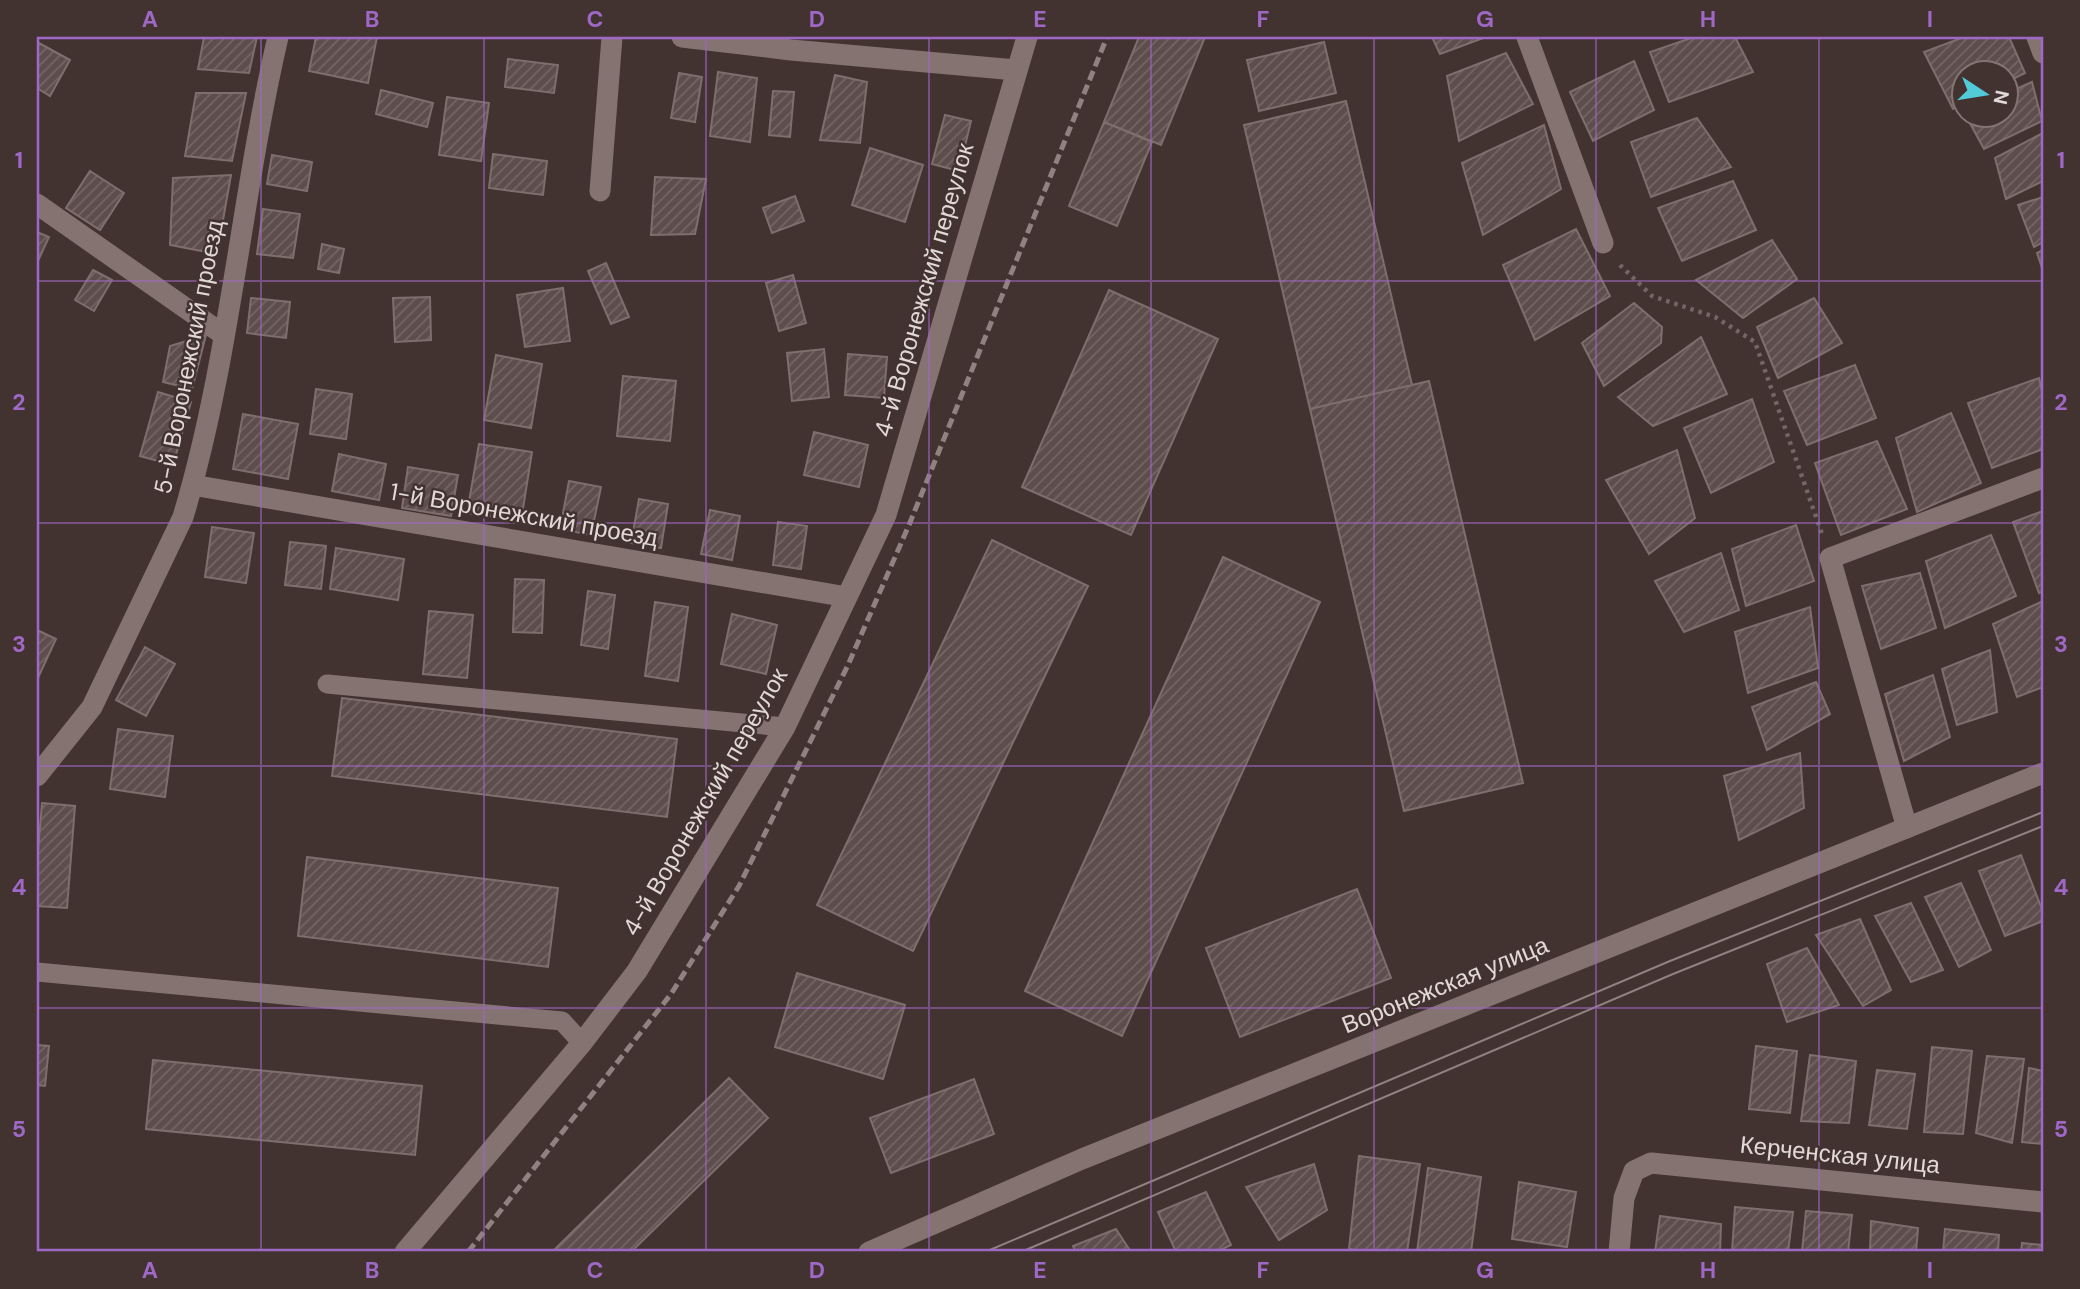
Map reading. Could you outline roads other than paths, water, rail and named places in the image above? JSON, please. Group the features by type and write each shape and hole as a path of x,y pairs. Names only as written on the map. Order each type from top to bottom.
{"street":[{"name":"5-й Воронежский проезд","path":"37,776 93,707 183,517 224,335 263,102 278,37"},
{"path":"600,191 612,37"},
{"path":"682,37 791,50 1016,70"},
{"name":"4-й Воронежский переулок","path":"405,1252 582,1043 637,971 785,727 886,515 1027,37"},
{"path":"1527,37 1603,243"},
{"path":"2037,37 2043,54"},
{"path":"37,204 224,335"},
{"path":"1907,828 1830,558 2043,478"},
{"name":"1-й Воронежский проезд","path":"192,485 846,597"},
{"name":"Воронежская улица","path":"869,1252 1082,1159 2043,774"},
{"name":"Керченская улица","path":"1619,1252 1624,1198 1634,1171 1651,1163 2043,1202"}],"lane":[{"path":"327,684 785,727"},
{"path":"37,972 562,1021 582,1043"}],"tram line":[{"path":"985,1252 1670,961 2043,812"},
{"path":"1021,1252 1673,974 2043,826"}],"railway":[{"path":"468,1252 671,994 739,886 848,665 909,525 1107,37"}]}
